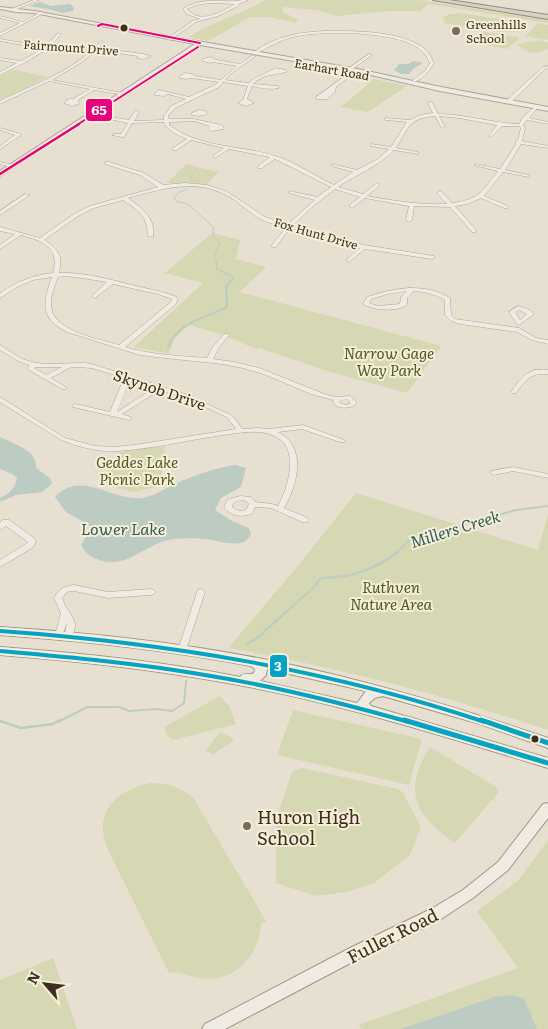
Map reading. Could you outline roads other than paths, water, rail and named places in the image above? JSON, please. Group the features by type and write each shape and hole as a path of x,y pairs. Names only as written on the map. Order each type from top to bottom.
{"highway":[{"path":"436,0 548,17"},
{"path":"466,0 548,12"}],"main road":[{"path":"0,631 64,636 182,650 254,662 385,691 480,719 548,743"},
{"path":"0,651 123,662 293,692 366,709 548,763"},
{"path":"204,675 216,673 254,678 260,675 261,670 259,665 254,662"},
{"path":"366,709 363,703 368,696 385,691"},
{"name":"Fuller Road","path":"210,1029 355,953 436,914 468,894 503,866 548,808"}],"street":[{"path":"11,10 37,0"},
{"path":"202,18 188,13 185,9 192,4 205,1 237,3 246,0"},
{"path":"170,38 195,21 222,13 237,3"},
{"name":"Earhart Road","path":"0,8 548,108"},
{"path":"0,35 40,14"},
{"path":"1,17 12,23 21,24"},
{"path":"412,82 423,75 432,63 430,56 418,46 386,36 358,32 316,32 288,37 267,46 208,91 173,107 169,111 166,121 171,129 190,139 274,157 292,164 333,187 364,196 412,205 451,205 480,196 502,170 523,131 520,125"},
{"path":"0,74 48,47 59,34"},
{"name":"Fairmount Drive","path":"0,40 48,47 96,49 141,55"},
{"path":"0,102 48,80 88,56 101,42"},
{"path":"0,174 199,45"},
{"path":"334,86 370,55"},
{"path":"0,59 23,62"},
{"path":"214,61 242,64"},
{"path":"509,102 548,67"},
{"path":"245,100 247,88 250,84 259,77 274,72"},
{"path":"192,77 266,87"},
{"path":"48,80 123,94"},
{"path":"74,100 93,89"},
{"path":"168,94 190,98"},
{"path":"430,103 444,127"},
{"path":"520,125 537,106"},
{"path":"114,135 124,136 136,112"},
{"path":"387,118 409,121 421,116 438,114 500,125 520,125"},
{"path":"486,122 493,114"},
{"path":"91,115 130,122 196,118 213,126"},
{"path":"525,118 548,123"},
{"path":"274,246 290,226 318,199 333,187 381,159 393,148 409,121"},
{"path":"491,136 500,125"},
{"path":"0,129 19,135 0,148"},
{"path":"175,149 190,139"},
{"path":"517,142 548,147"},
{"path":"373,145 416,153"},
{"path":"215,157 229,147"},
{"path":"260,167 274,157"},
{"path":"0,163 12,166"},
{"path":"107,164 142,174 162,187"},
{"path":"334,165 357,172"},
{"path":"476,165 528,176"},
{"name":"Fox Hunt Drive","path":"41,240 83,211 162,187 197,185 216,189 230,195 263,218 364,247 432,257"},
{"path":"352,206 376,185"},
{"path":"291,192 318,199"},
{"path":"440,193 474,231"},
{"path":"0,213 27,195"},
{"path":"480,196 506,206"},
{"path":"124,198 146,214 151,226 151,236"},
{"path":"409,220 412,205"},
{"path":"0,229 41,240 55,250 59,256 59,264 46,306 56,323 77,334 153,355 210,359 264,371 314,392 337,399"},
{"path":"0,247 18,234"},
{"path":"349,260 364,247"},
{"path":"0,296 17,283 29,278 55,275 84,276 112,281 172,297 176,301 121,347"},
{"path":"95,296 112,281"},
{"path":"411,291 404,297 404,304 402,306 378,308 366,304 369,298 380,293 411,291 425,291 448,299 448,315 453,320 487,327 519,326 529,336 548,342"},
{"path":"210,359 215,348 226,335"},
{"name":"Skynob Drive","path":"0,347 18,360 33,364 93,366 160,387 194,399 222,412 234,421 240,431"},
{"name":"Skynob Drive","path":"33,364 31,369 64,388"},
{"path":"46,378 72,365"},
{"path":"514,392 524,377 532,372 548,372"},
{"path":"115,415 128,377"},
{"path":"115,415 160,387"},
{"path":"0,399 63,439 102,449 125,448 240,431 269,431 303,427 342,441"},
{"path":"75,406 130,418"},
{"path":"269,431 284,439 293,451 294,473 287,497 280,509"},
{"path":"494,473 513,469 548,476"},
{"path":"253,504 272,506 305,520"},
{"path":"0,564 29,546 32,542 2,522"},
{"path":"64,636 72,624 58,598 63,591 80,588 108,595 151,592"},
{"path":"182,650 201,592"}],"water":[{"path":"40,2 51,6 70,4 74,8 73,11 62,13 29,6"},
{"path":"414,61 423,63 414,68 409,74 401,74 394,70 399,64 408,64"},
{"path":"0,437 29,452 36,462 36,468 50,478 52,484 42,492 16,495 0,502 0,498 13,488 17,478 0,469"},
{"name":"Lower Lake","path":"235,465 246,468 241,487 221,498 215,510 232,521 249,528 251,534 242,543 197,538 174,539 164,541 121,561 102,561 90,555 81,545 92,527 66,512 55,497 65,489 75,486 86,486 130,498 142,498 151,496 198,475"},
{"path":"510,995 524,998 537,1029 400,1029 494,997"}],"waterway":[{"name":"Millers Creek","path":"191,181 191,176 197,170"},
{"name":"Millers Creek","path":"188,189 179,192 174,198 176,201 188,204 213,227 214,237 220,244 214,256 217,264 216,269 232,276 233,279"},
{"name":"Millers Creek","path":"168,348 172,339 185,326 227,307 226,286 233,279"},
{"name":"Millers Creek","path":"246,644 255,640 313,588 321,578 346,576 369,569 391,557 409,540 516,510 548,506"},
{"name":"Millers Creek","path":"58,722 87,707 119,707 129,711 156,709 172,711 184,703 186,681"},
{"name":"Millers Creek","path":"2,722 0,721 21,728 53,724 60,720"}],"place":[{"name":"Greenhills School","path":"456,31"},
{"name":"Huron High School","path":"247,826"}],"park label":[{"name":"Narrow Gage Way Park","path":"389,360"},
{"name":"Geddes Lake Picnic Park","path":"137,470"},
{"name":"Ruthven Nature Area","path":"391,594"}]}
